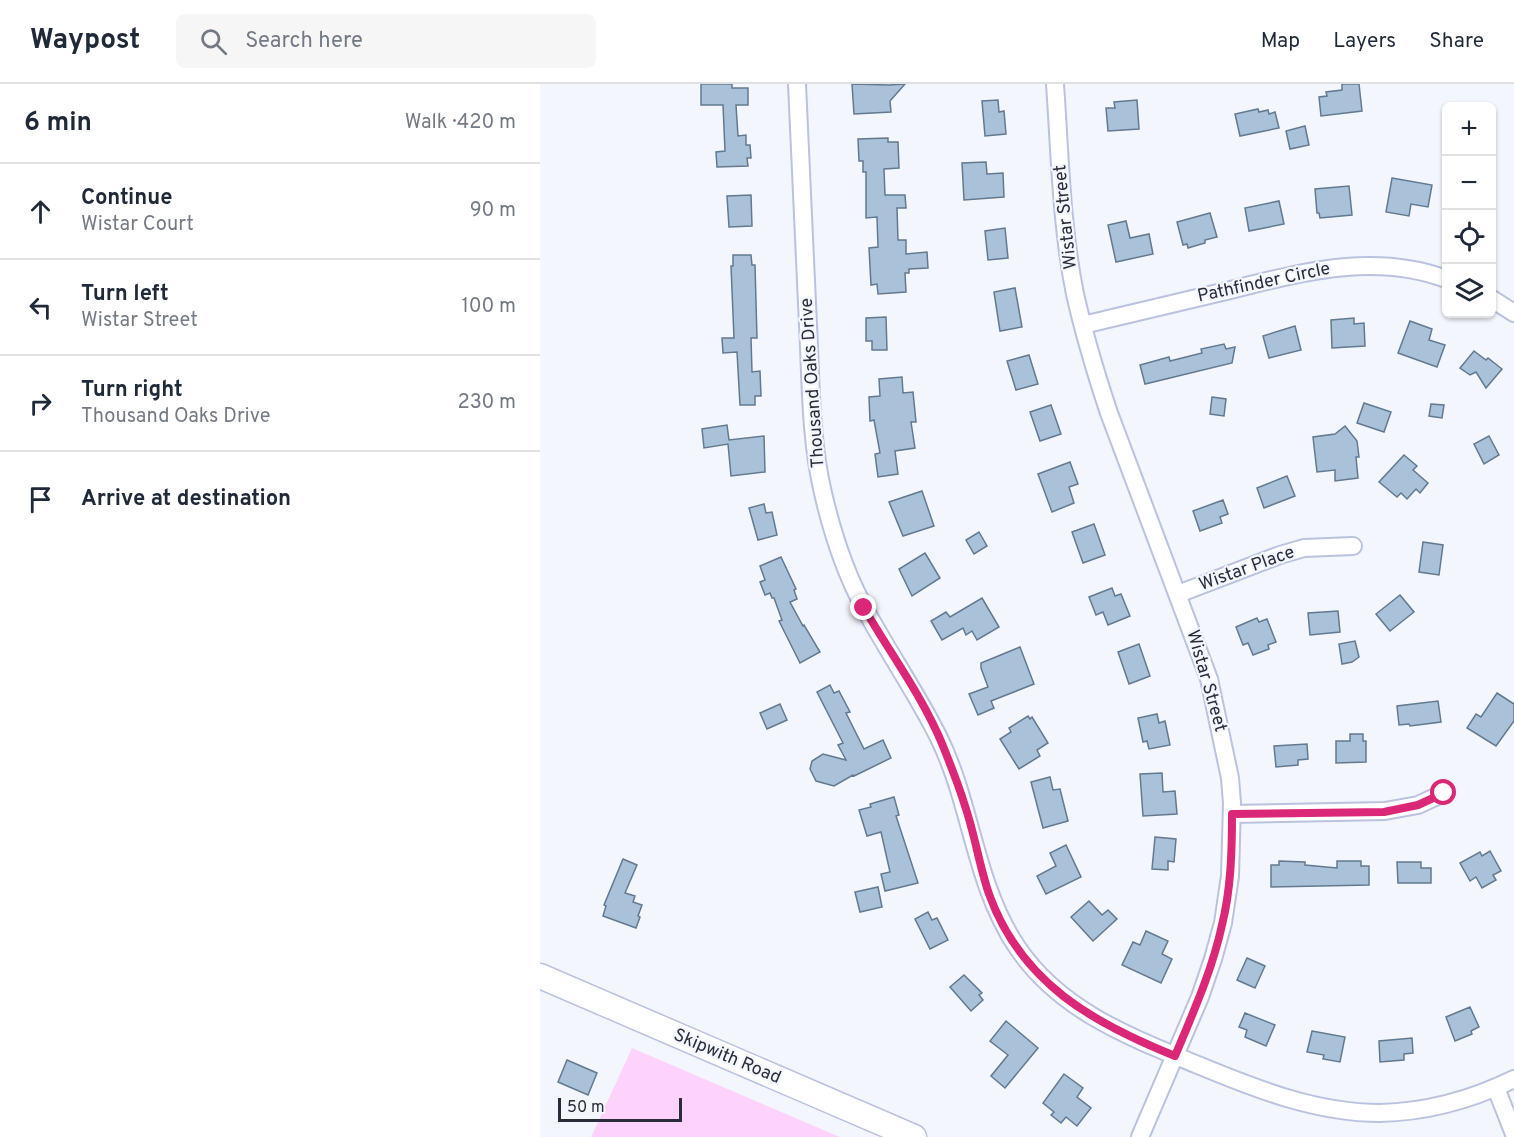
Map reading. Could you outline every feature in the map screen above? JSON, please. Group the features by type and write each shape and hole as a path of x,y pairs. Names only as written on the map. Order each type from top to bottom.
{"main road":[{"name":"Skipwith Road","path":"540,976 914,1137"}],"street":[{"name":"Thousand Oaks Drive","path":"797,84 814,438 823,493 834,534 852,583 878,633 920,699 942,744 966,807 980,866 990,896 1001,920 1019,949 1036,972 1072,1004 1101,1023 1175,1056"},
{"name":"Wistar Street","path":"1055,84 1067,241 1083,325 1109,413 1214,695 1230,778 1232,814 1230,876 1223,923 1200,997 1140,1137"},
{"name":"Pathfinder Circle","path":"1083,325 1269,280 1340,266 1396,267 1442,278"},
{"path":"1496,302 1514,313"},
{"name":"Wistar Place","path":"1178,594 1304,548 1353,546"},
{"path":"1232,814 1384,812 1418,805 1444,793"},
{"path":"1175,1056 1282,1098 1339,1110 1380,1113 1408,1111 1452,1102 1496,1088 1514,1079"},
{"path":"1496,1088 1514,1134"}],"shaded area":[{"path":"632,1048 840,1137 591,1137"}],"building":[{"path":"701,84 732,84 732,88 748,88 748,105 736,105 738,136 746,135 746,145 750,145 751,158 747,158 748,166 717,167 716,152 725,151 723,105 701,105"},
{"path":"852,84 905,84 890,101 891,112 854,114"},
{"path":"1342,84 1359,84 1362,111 1321,116 1319,97 1327,96 1326,92 1342,90"},
{"path":"998,100 999,112 1004,111 1006,134 985,136 982,101"},
{"path":"1137,100 1139,129 1108,131 1106,108 1115,108 1114,102"},
{"path":"1258,109 1259,112 1268,110 1269,114 1275,112 1279,128 1240,136 1235,114"},
{"path":"1305,126 1309,145 1290,149 1286,131"},
{"path":"888,138 888,142 898,142 899,168 884,169 885,195 905,195 906,208 897,208 898,240 906,240 906,254 927,252 928,268 909,269 909,273 905,273 906,292 878,294 877,284 871,285 869,248 878,247 877,217 866,218 866,172 863,172 863,161 859,161 858,139"},
{"path":"986,162 987,174 1003,173 1004,197 964,200 962,163"},
{"path":"1392,178 1432,185 1428,207 1411,204 1409,216 1386,212"},
{"path":"1349,186 1352,215 1320,218 1317,213 1315,189"},
{"path":"751,195 752,226 729,227 727,196"},
{"path":"1279,201 1284,224 1249,231 1245,208"},
{"path":"1210,213 1217,237 1188,248 1187,244 1183,245 1177,222"},
{"path":"1126,221 1130,238 1149,234 1153,254 1116,262 1108,225"},
{"path":"1005,228 1008,258 988,260 985,231"},
{"path":"733,255 751,255 752,265 755,265 757,338 751,338 752,372 760,371 761,396 755,396 755,405 740,405 737,352 723,353 722,338 734,338 731,266 733,266"},
{"path":"1015,288 1022,327 1000,331 994,292"},
{"path":"886,317 887,350 872,350 872,341 866,341 866,318"},
{"path":"1354,318 1354,324 1364,323 1365,346 1332,348 1331,320"},
{"path":"1410,321 1432,329 1429,340 1445,345 1437,367 1398,353"},
{"path":"1295,326 1301,350 1269,358 1263,336"},
{"path":"1224,344 1226,349 1235,347 1232,363 1145,384 1140,365 1169,357 1170,361 1202,353 1201,349"},
{"path":"1474,351 1502,369 1486,388 1476,372 1470,375 1460,368"},
{"path":"1029,355 1038,384 1016,390 1007,361"},
{"path":"902,377 903,393 913,392 916,422 911,422 915,448 895,451 898,474 878,477 875,454 880,453 874,420 870,421 869,397 880,396 879,379"},
{"path":"1212,397 1226,399 1224,416 1210,414"},
{"path":"1364,403 1391,412 1384,432 1357,423"},
{"path":"1431,404 1444,405 1442,418 1429,416"},
{"path":"1051,405 1061,434 1040,441 1030,412"},
{"path":"727,425 729,440 764,436 765,472 731,476 728,444 704,448 702,429"},
{"path":"1345,426 1357,441 1358,478 1335,481 1335,470 1317,472 1313,437 1335,434"},
{"path":"1489,436 1499,455 1484,464 1474,444"},
{"path":"1404,455 1417,466 1413,470 1428,483 1420,493 1416,489 1407,499 1401,493 1397,497 1379,482"},
{"path":"1070,462 1078,484 1069,487 1074,503 1052,512 1038,474"},
{"path":"1287,476 1295,496 1264,508 1257,488"},
{"path":"922,491 934,526 903,536 889,502"},
{"path":"1223,500 1228,514 1220,517 1222,523 1200,531 1193,511"},
{"path":"764,504 766,513 772,512 777,535 758,540 749,508"},
{"path":"1094,524 1105,555 1083,563 1072,532"},
{"path":"979,532 987,546 974,554 966,540"},
{"path":"1423,542 1443,545 1439,575 1419,572"},
{"path":"925,553 940,578 912,596 899,569"},
{"path":"781,557 796,589 794,590 797,599 790,602 820,652 800,663 779,621 782,620 774,598 770,593 765,595 760,582 765,580 760,566"},
{"path":"1112,588 1115,596 1121,594 1130,616 1108,625 1103,612 1096,615 1089,597"},
{"path":"1400,595 1414,612 1390,631 1376,614"},
{"path":"982,598 999,627 977,640 972,631 966,635 963,628 942,640 931,621 946,612 950,617"},
{"path":"1338,611 1340,632 1310,635 1308,613"},
{"path":"1257,618 1259,622 1267,619 1276,642 1268,645 1269,649 1253,655 1248,643 1243,645 1236,627"},
{"path":"1355,641 1359,657 1352,662 1342,664 1339,644"},
{"path":"1139,644 1150,676 1129,684 1118,652"},
{"path":"1020,647 1034,684 991,701 994,708 978,715 969,694 988,687 981,663"},
{"path":"830,685 834,693 839,691 850,712 846,713 864,749 883,740 891,758 834,786 816,781 810,769 812,761 823,754 846,760 838,745 843,743 817,692"},
{"path":"1497,693 1514,704 1514,721 1496,746 1467,728 1476,714 1481,717"},
{"path":"1438,701 1441,722 1399,725 1397,706"},
{"path":"780,704 787,720 767,729 760,713"},
{"path":"1157,714 1159,723 1165,721 1170,745 1149,749 1147,741 1143,742 1138,718"},
{"path":"1028,716 1030,719 1032,717 1048,743 1037,750 1040,756 1019,769 1000,739 1011,732 1009,728"},
{"path":"1350,734 1363,734 1363,741 1366,741 1366,762 1336,763 1336,741 1350,741"},
{"path":"1307,744 1308,759 1298,760 1298,765 1276,767 1274,746"},
{"path":"1162,773 1163,792 1175,791 1177,814 1143,816 1140,774"},
{"path":"1050,777 1053,790 1060,789 1068,821 1043,828 1031,782"},
{"path":"894,797 899,815 896,816 918,883 885,891 881,874 890,872 881,832 867,836 859,810"},
{"path":"1155,837 1176,839 1174,862 1168,861 1168,870 1152,869"},
{"path":"1066,845 1081,877 1046,894 1037,876 1056,866 1050,853"},
{"path":"1490,851 1501,871 1493,875 1496,880 1482,888 1476,877 1470,881 1460,863 1480,852 1482,856"},
{"path":"623,859 637,865 625,893 635,896 633,902 642,905 636,928 603,916 606,906 604,905"},
{"path":"1279,861 1305,862 1305,865 1337,868 1337,861 1361,861 1361,866 1369,866 1369,885 1271,887 1271,865 1279,865"},
{"path":"1397,862 1421,862 1421,868 1431,868 1431,883 1398,883"},
{"path":"878,887 882,907 860,912 855,892"},
{"path":"1089,901 1102,915 1108,910 1117,919 1093,941 1071,917"},
{"path":"928,912 932,920 937,918 948,940 930,949 915,919"},
{"path":"1146,931 1168,941 1162,954 1172,959 1161,983 1122,965 1133,942 1140,945"},
{"path":"1247,958 1265,966 1255,988 1237,980"},
{"path":"964,975 982,993 979,995 983,1000 971,1011 950,987"},
{"path":"1470,1007 1479,1027 1471,1031 1472,1034 1455,1041 1446,1017"},
{"path":"1245,1013 1275,1025 1266,1046 1245,1037 1247,1030 1239,1027"},
{"path":"1006,1021 1038,1048 1005,1088 991,1076 1008,1055 990,1041"},
{"path":"1312,1031 1345,1037 1340,1062 1323,1059 1324,1055 1307,1052"},
{"path":"1412,1038 1413,1053 1404,1054 1404,1060 1380,1062 1379,1041"},
{"path":"567,1060 597,1073 588,1095 558,1082"},
{"path":"1064,1074 1083,1088 1077,1097 1091,1108 1077,1126 1066,1117 1061,1123 1051,1115 1054,1112 1043,1103"}],"route":[{"path":"864,608 920,699 942,744 966,807 980,866 990,896 1001,920 1019,949 1036,972 1063,997 1101,1023 1175,1056 1200,997 1223,923 1230,876 1232,814 1384,812 1418,805 1444,793"}]}
